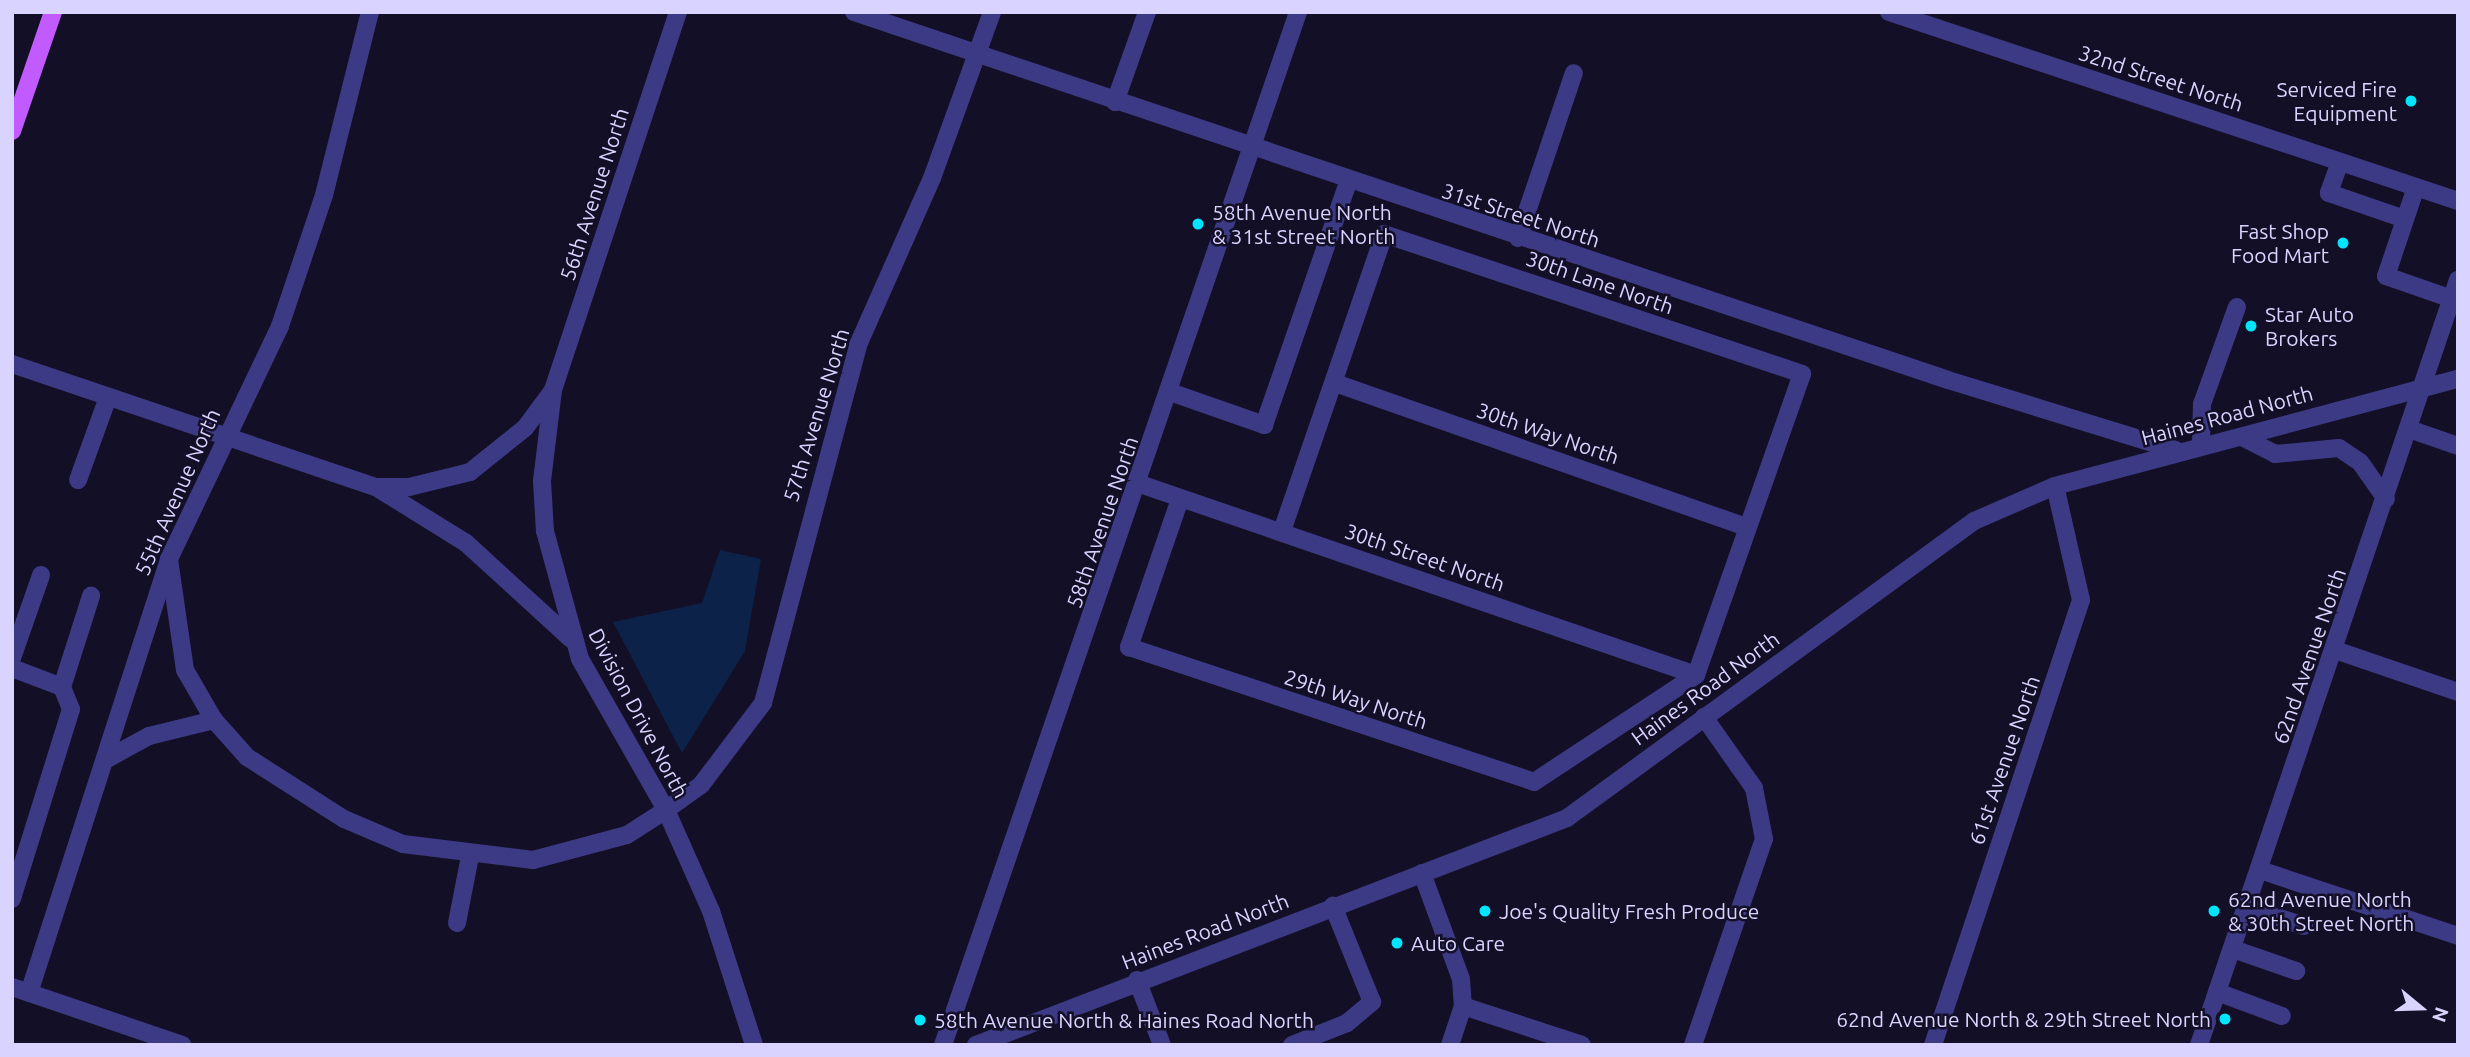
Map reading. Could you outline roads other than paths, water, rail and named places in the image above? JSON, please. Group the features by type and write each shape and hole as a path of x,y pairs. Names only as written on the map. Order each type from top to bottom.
{"main road":[{"path":"12,131 52,12"}],"street":[{"name":"55th Avenue North","path":"21,990 107,759 169,559 280,326 324,195 370,12"},
{"name":"56th Avenue North","path":"553,390 678,12"},
{"name":"31st Street North","path":"854,12 1348,182 2177,450"},
{"name":"57th Avenue North","path":"169,559 185,670 214,720 247,757 344,819 403,844 470,856 533,860 576,853 627,835 666,810 701,785 763,703 855,356 978,54 992,12"},
{"path":"1115,102 1147,12"},
{"name":"58th Avenue North","path":"943,1045 1140,484 1298,12"},
{"name":"32nd Street North","path":"1889,12 2458,201"},
{"path":"1518,238 1574,73"},
{"path":"2340,162 2329,192 2406,219"},
{"path":"1171,392 1264,425 1348,182"},
{"path":"2416,187 2386,276 2452,299"},
{"name":"30th Lane North","path":"1335,383 1384,234 1802,374 1747,527"},
{"name":"62nd Avenue North","path":"2199,1045 2335,650 2458,280"},
{"path":"2201,444 2202,404 2237,307"},
{"path":"12,364 376,487 466,543 573,641"},
{"name":"Haines Road North","path":"976,1045 1137,980 1567,818 1974,521 2054,486 2177,450 2242,437 2458,379"},
{"path":"1282,531 1335,383"},
{"name":"30th Way North","path":"1335,383 1747,527"},
{"path":"376,487 409,487 470,472 525,428 553,390"},
{"name":"Division Drive North","path":"553,390 542,481 545,531 573,641 666,810 711,911 754,1045"},
{"path":"78,480 108,397"},
{"path":"2409,429 2458,446"},
{"path":"2242,437 2275,454 2339,447 2360,461 2386,499"},
{"name":"30th Street North","path":"1140,484 1696,675"},
{"name":"61st Avenue North","path":"1933,1045 2081,600 2054,486"},
{"name":"29th Way North","path":"1180,499 1129,647 1534,782 1696,675"},
{"path":"1696,675 1747,527"},
{"path":"12,658 41,575"},
{"path":"62,687 91,596"},
{"path":"2335,650 2458,692"},
{"path":"12,668 62,687 69,697 69,720 12,899"},
{"path":"1693,1045 1763,839 1754,788 1704,717"},
{"path":"107,759 149,736 214,720"},
{"path":"457,923 470,856"},
{"path":"2260,870 2458,936"},
{"path":"1422,873 1461,979 1463,1006 1450,1045"},
{"path":"1292,1045 1347,1023 1372,1002 1334,906"},
{"path":"2247,907 2304,926"},
{"path":"2233,949 2296,971"},
{"path":"1137,980 1162,1045"},
{"path":"21,990 182,1045"},
{"path":"2217,992 2283,1016"},
{"path":"1463,1006 1582,1045"}],"water":[{"path":"720,550 761,559 745,651 682,753 613,622 702,603"}],"place":[{"name":"Serviced Fire Equipment","path":"2411,101"},
{"name":"58th Avenue North & 31st Street North","path":"1198,224"},
{"name":"Fast Shop Food Mart","path":"2343,243"},
{"name":"Star Auto Brokers","path":"2251,326"},
{"name":"Joe's Quality Fresh Produce","path":"1485,911"},
{"name":"62nd Avenue North & 30th Street North","path":"2214,911"},
{"name":"Auto Care","path":"1397,943"},
{"name":"62nd Avenue North & 29th Street North","path":"2225,1019"},
{"name":"58th Avenue North & Haines Road North","path":"920,1020"}]}
